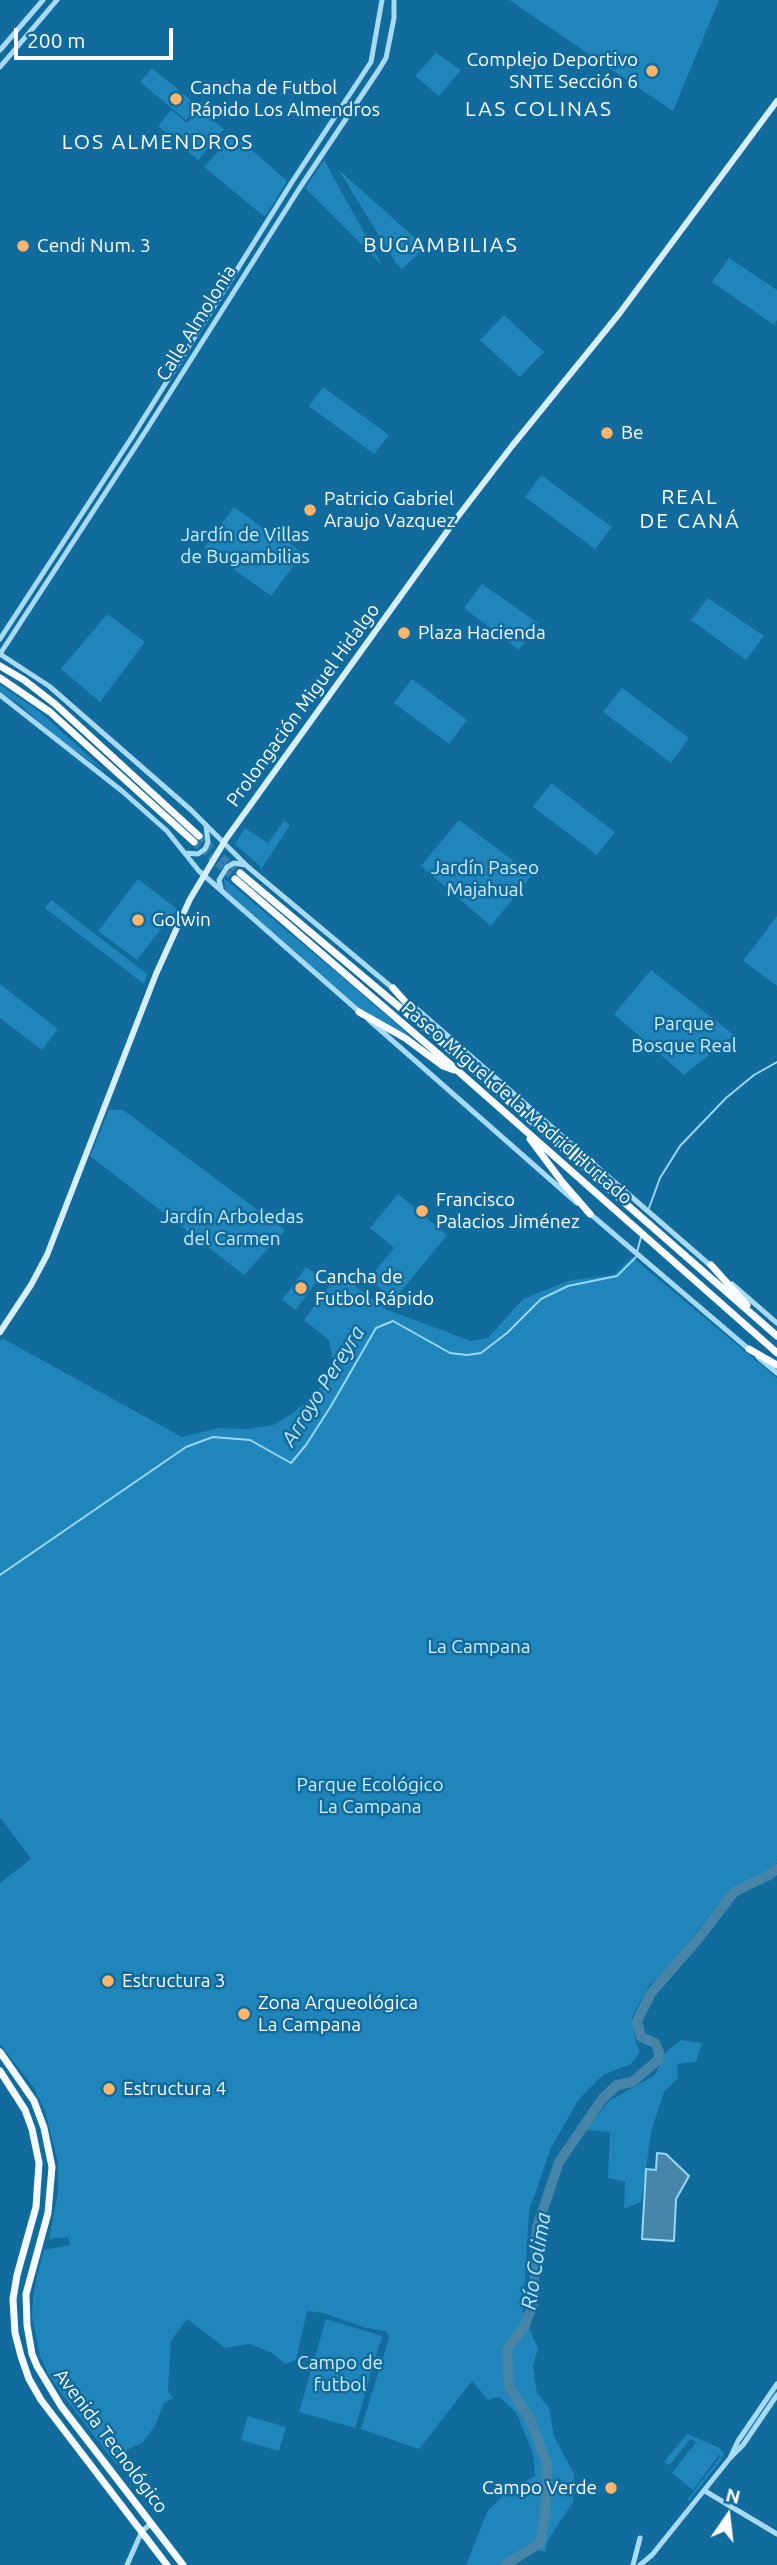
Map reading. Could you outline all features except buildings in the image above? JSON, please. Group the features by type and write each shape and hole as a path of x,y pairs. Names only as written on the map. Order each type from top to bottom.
{"highway":[{"path":"0,667 24,680 55,704 196,839 50,712 0,678"},
{"name":"Paseo Miguel de la Madrid Hurtado","path":"776,1335 441,1042 238,876 777,1353"},
{"path":"393,988 441,1042"},
{"path":"359,1012 405,1038 443,1066 458,1071"},
{"path":"519,1124 590,1214"},
{"path":"534,1125 591,1162"},
{"path":"710,1265 776,1335"},
{"path":"749,1349 777,1365"}],"main road":[{"name":"Prolongación Miguel Hidalgo","path":"0,1332 47,1255 152,983 190,899 223,843 456,519 619,314 777,101"},
{"name":"Avenida Tecnológico","path":"0,2052 34,2101 44,2128 52,2167 48,2213 26,2294 32,2354 61,2406 183,2565"},
{"name":"Avenida Tecnológico","path":"0,2071 25,2110 39,2163 36,2207 13,2299 15,2333 21,2356 29,2379 41,2400 167,2565"}],"street":[{"path":"0,50 43,0"},
{"path":"0,67 57,0"},
{"name":"Calle Almolonia","path":"0,639 371,62 382,0"},
{"name":"Calle Almolonia","path":"0,654 386,58 394,18 394,0"},
{"path":"0,654 49,686 205,824 247,867 393,988 777,1323"},
{"path":"0,695 122,791 167,831 204,875 222,891 633,1252 777,1373"},
{"path":"185,853 198,854 205,849 208,842 205,824"},
{"path":"222,891 219,880 227,867 240,863 247,867"},
{"path":"640,2565 705,2491 730,2458 777,2384"},
{"path":"752,2426 777,2395"},
{"path":"705,2491 777,2534"},
{"path":"127,2565 142,2531 152,2523"},
{"path":"633,2565 640,2538"}],"green space":[{"name":"Complejo Deportivo SNTE Sección 6","path":"509,0 719,0 673,111"},
{"path":"436,53 461,70 439,96 415,76"},
{"name":"Cancha de Futbol Rápido Los Almendros","path":"152,68 198,106 186,120 140,82"},
{"path":"199,109 224,129 198,160 158,126 171,110 187,123"},
{"path":"232,136 236,136 286,180 265,217 204,167"},
{"path":"324,160 382,265 305,188"},
{"path":"338,169 425,247 402,269 396,263"},
{"path":"729,258 777,290 777,320 774,325 712,282"},
{"path":"504,315 544,352 520,377 480,340"},
{"path":"323,387 389,435 374,454 309,406"},
{"path":"541,475 612,527 595,549 525,497"},
{"name":"Jardín de Villas de Bugambilias","path":"234,507 282,542 285,540 303,553 271,596 204,548"},
{"path":"482,584 538,623 519,650 464,608"},
{"path":"708,598 764,636 746,660 691,620"},
{"path":"107,614 145,642 100,702 61,669"},
{"path":"412,679 467,720 449,744 394,703"},
{"path":"0,685 39,711 106,772 61,741 19,704 0,692"},
{"path":"622,688 689,738 671,763 603,712"},
{"path":"551,783 615,832 597,855 533,807"},
{"name":"Jardín Paseo Majahual","path":"459,820 532,875 491,926 421,866"},
{"path":"284,821 290,825 262,868 235,844 245,828 268,843"},
{"path":"224,878 426,1050 364,1012 225,890"},
{"name":"Golwin","path":"138,879 177,909 137,960 98,931"},
{"path":"51,900 147,974 144,984 45,908"},
{"path":"777,916 777,986 743,961"},
{"name":"Parque Bosque Real","path":"651,970 734,1035 684,1075 614,1014"},
{"path":"0,984 58,1029 42,1050 0,1018"},
{"name":"Jardín Arboledas del Carmen","path":"109,1110 123,1110 285,1230 244,1275 90,1156"},
{"path":"398,1194 447,1235 394,1300 369,1279 394,1248 370,1228"},
{"name":"Parque Ecológico La Campana","path":"632,1257 777,1378 777,1863 762,1877 729,1891 662,1976 649,1985 632,2017 640,2052 631,2064 603,2075 579,2099 551,2148 529,2211 523,2313 538,2349 533,2365 537,2393 549,2408 554,2436 574,2474 573,2502 548,2540 545,2552 534,2549 508,2565 466,2565 487,2512 508,2491 535,2476 533,2453 516,2412 499,2397 488,2400 472,2381 419,2449 361,2429 389,2338 386,2331 307,2311 296,2360 285,2364 272,2353 250,2344 225,2348 187,2319 171,2341 168,2391 173,2398 164,2403 155,2426 143,2442 127,2450 127,2460 117,2465 61,2393 40,2356 32,2317 33,2297 44,2250 70,2245 68,2237 49,2239 58,2192 58,2162 45,2111 34,2088 0,2044 0,1883 31,1859 0,1817 0,1342 2,1338 182,1437 218,1428 248,1429 273,1425 293,1413 312,1397 335,1371 329,1340 304,1320 339,1273 385,1309 471,1341 488,1338 523,1299 571,1280 614,1275"},
{"name":"Cancha de Futbol Rápido","path":"306,1267 320,1277 296,1310 282,1300"},
{"path":"681,2040 702,2043 696,2062 677,2064 678,2078 664,2092 652,2128 641,2202 624,2209 625,2182 608,2178 610,2132 586,2130 609,2101 655,2075 665,2053"},
{"name":"Campo de futbol","path":"326,2319 382,2336 355,2428 299,2412"},
{"path":"248,2416 286,2427 279,2451 241,2440"},
{"path":"687,2434 720,2448 724,2453 689,2501 687,2500 721,2456 702,2443 719,2455 693,2490 672,2473 696,2442 690,2439 670,2465 664,2462"}],"shaded area":[{"path":"657,2153 666,2154 689,2176 676,2199 674,2241 642,2239 646,2169 656,2170"}],"waterway":[{"name":"Arroyo Pereyra","path":"649,1208 660,1178 680,1146 726,1098 754,1075 777,1062"},
{"name":"Arroyo Pereyra","path":"637,1252 641,1237"},
{"name":"Arroyo Pereyra","path":"0,1575 186,1447 213,1437 250,1440 291,1463 331,1406 376,1328 393,1321 450,1353 481,1353 507,1333 541,1299 568,1286 617,1276 636,1257"},
{"name":"Río Colima","path":"505,2565 540,2543 545,2515 547,2464 530,2419 509,2387 507,2349 524,2327 533,2304 537,2227 559,2162 603,2098 617,2085 632,2082 658,2060 659,2052 655,2043 641,2037 637,2021 651,1993 699,1938 734,1892 777,1869"}],"tunnel":[{"path":"199,836 240,873"},
{"path":"194,842 235,879"}],"place":[{"name":"Complejo Deportivo SNTE Sección 6","path":"652,71"},
{"name":"Cancha de Futbol Rápido Los Almendros","path":"176,99"},
{"name":"Cendi Num. 3","path":"23,246"},
{"name":"Be","path":"607,433"},
{"name":"Patricio Gabriel Araujo Vazquez","path":"310,510"},
{"name":"Plaza Hacienda","path":"404,633"},
{"name":"Golwin","path":"138,920"},
{"name":"Francisco Palacios Jiménez","path":"422,1211"},
{"name":"Cancha de Futbol Rápido","path":"301,1288"},
{"name":"Estructura 3","path":"108,1981"},
{"name":"Zona Arqueológica La Campana","path":"244,2014"},
{"name":"Estructura 4","path":"109,2089"},
{"name":"Campo Verde","path":"611,2488"}],"district":[{"name":"LAS COLINAS","path":"539,109"},
{"name":"LOS ALMENDROS","path":"158,142"},
{"name":"BUGAMBILIAS","path":"441,245"},
{"name":"REAL DE CANÁ","path":"690,509"}],"park label":[{"name":"La Campana","path":"479,1647"}]}
